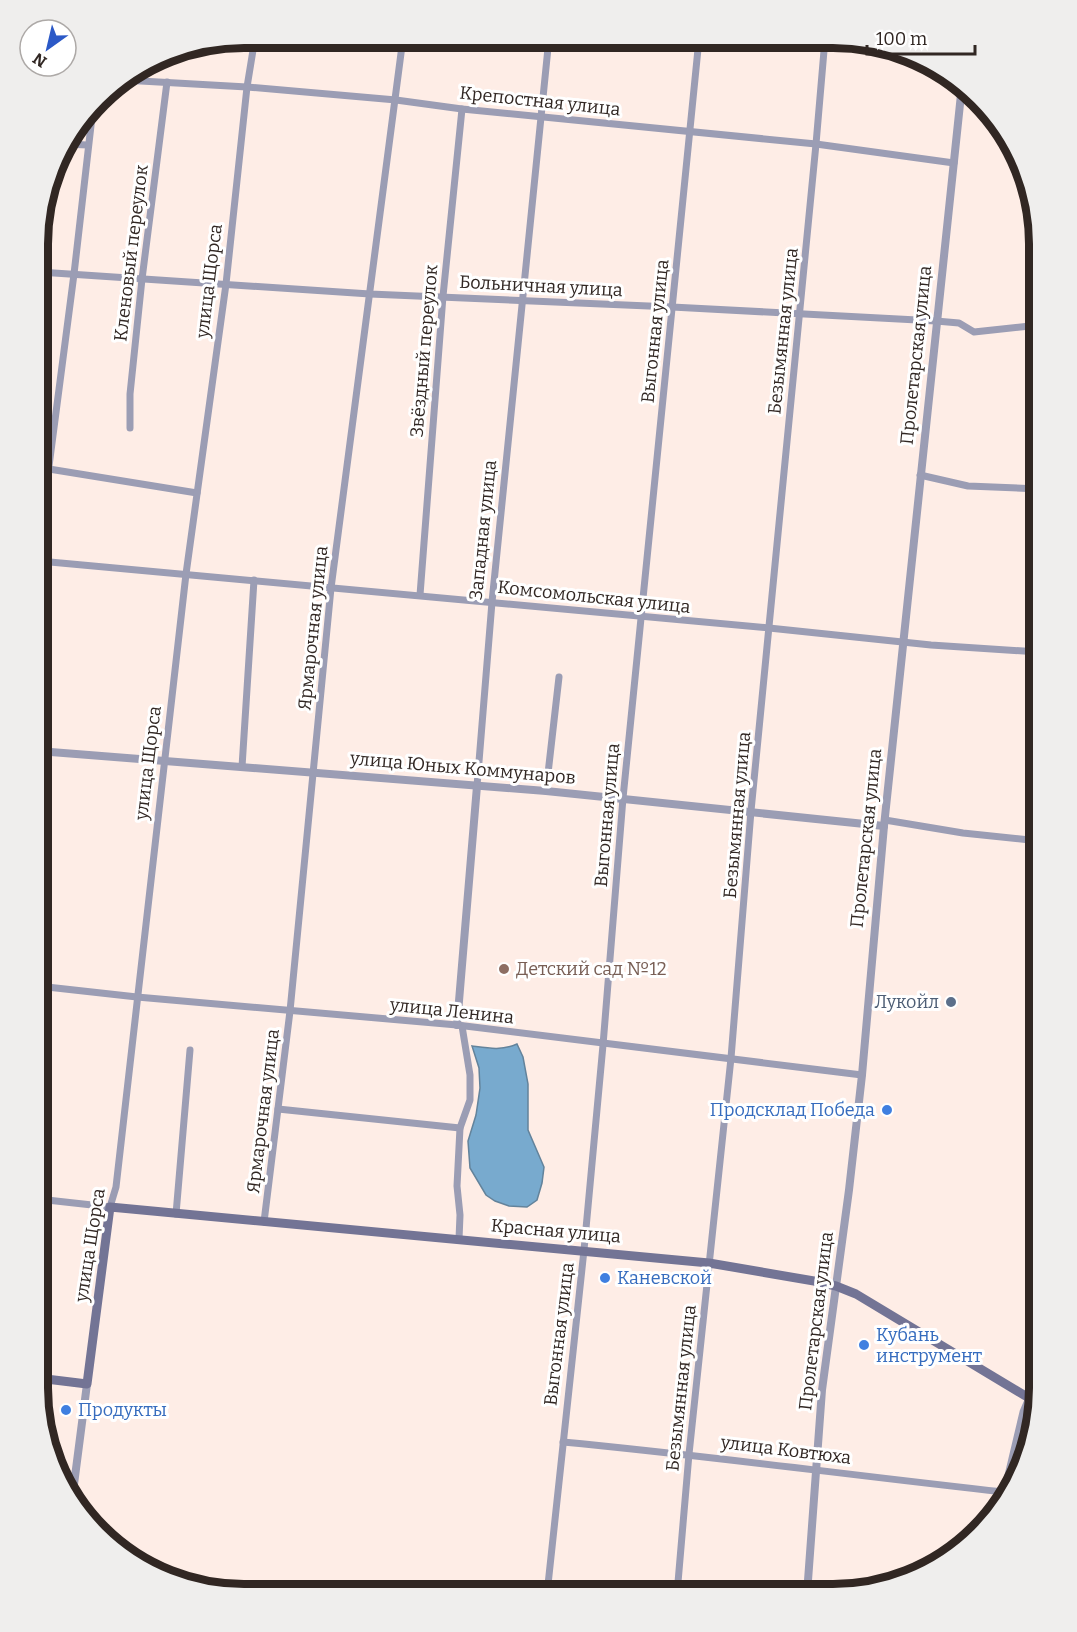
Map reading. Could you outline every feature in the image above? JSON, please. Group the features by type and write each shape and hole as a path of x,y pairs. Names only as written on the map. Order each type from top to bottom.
{"main road":[{"name":"Красная улица","path":"110,1207 709,1263 836,1286 856,1294 1029,1398"},
{"name":"улица Щорса","path":"87,1384 110,1207"},
{"path":"48,1379 87,1384"}],"street":[{"name":"улица Щорса","path":"110,1207 116,1188 186,574 226,284 247,87 253,48"},
{"name":"Ярмарочная улица","path":"264,1222 290,1011 331,588 402,48"},
{"name":"Западная улица","path":"460,1026 492,602 548,48"},
{"name":"Выгонная улица","path":"548,1584 584,1250 623,798 698,48"},
{"name":"Безымянная улица","path":"678,1584 689,1454 731,1058 751,811 824,48"},
{"name":"Крепостная улица","path":"136,81 247,87 396,100 462,109 816,144 954,163"},
{"name":"Кленовый переулок","path":"130,428 130,394 142,279 167,82"},
{"name":"Пролетарская улица","path":"808,1584 822,1390 862,1075 884,823 961,96"},
{"name":"Звёздный переулок","path":"420,595 443,296 462,109"},
{"path":"91,122 48,469 197,493"},
{"path":"75,144 88,145"},
{"name":"Больничная улица","path":"48,273 370,294 936,321 959,323 974,332 1029,326"},
{"path":"920,475 968,486 1029,489"},
{"name":"Комсомольская улица","path":"48,562 420,595 931,645 1029,651"},
{"path":"242,767 254,580"},
{"path":"546,791 559,677"},
{"name":"улица Юных Коммунаров","path":"48,752 546,791 884,823 1029,840"},
{"name":"улица Ленина","path":"48,987 460,1026 862,1075"},
{"path":"459,1239 460,1215 457,1186 460,1128 470,1100 471,1075 460,1026"},
{"path":"176,1214 190,1050"},
{"path":"278,1109 460,1128"},
{"name":"Красная улица","path":"48,1200 110,1207"},
{"name":"улица Щорса","path":"74,1486 87,1384"},
{"path":"1008,1476 1023,1412 1029,1398"},
{"name":"улица Ковтюха","path":"563,1442 689,1454 999,1491"}],"water":[{"path":"517,1044 523,1057 528,1084 528,1130 544,1167 537,1200 527,1207 509,1206 486,1195 470,1168 468,1141 476,1115 480,1088 479,1068 472,1046 500,1048"}],"place":[{"name":"Детский сад №12","path":"504,969"},
{"name":"Лукойл","path":"951,1002"},
{"name":"Продсклад Победа","path":"887,1110"},
{"name":"Каневской","path":"605,1278"},
{"name":"Кубань инструмент","path":"864,1345"},
{"name":"Продукты","path":"66,1410"}]}
